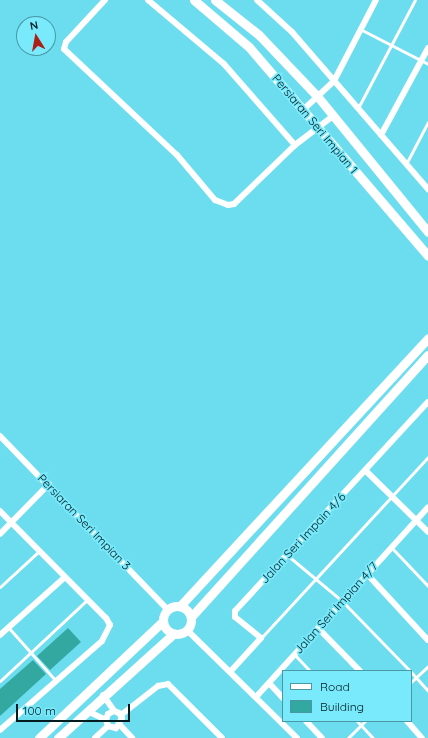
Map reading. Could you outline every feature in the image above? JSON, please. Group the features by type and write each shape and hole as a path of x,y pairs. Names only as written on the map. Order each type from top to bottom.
{"street":[{"path":"105,0 66,42 64,49 177,154 215,200 228,205 234,204 295,146 333,116"},
{"path":"148,0 224,64 295,146"},
{"name":"Persiaran Seri Impian 1","path":"194,0 248,47 304,109 428,256"},
{"name":"Persiaran Seri Impian 1","path":"215,0 260,35 318,97 428,232"},
{"path":"257,0 288,28 428,189"},
{"path":"304,109 334,81 376,0"},
{"path":"381,135 428,48"},
{"path":"39,738 162,622 167,609 180,606 428,338"},
{"path":"187,630 191,617 428,355"},
{"name":"Jalan Seri Impain 4/6","path":"261,638 234,614 428,402"},
{"name":"Persiaran Seri Impian 3","path":"0,436 49,484 167,609"},
{"path":"366,471 428,532"},
{"path":"0,534 49,484"},
{"name":"Jalan Seri Impian 4/7","path":"256,698 294,654 428,507"},
{"path":"0,511 64,578 106,618 110,626 102,641 57,682 0,730"},
{"path":"368,574 428,640"},
{"path":"0,634 64,578"},
{"path":"180,606 191,617"},
{"path":"162,622 168,631 173,634"},
{"path":"318,628 359,670"},
{"path":"58,738 173,634 187,630"},
{"path":"187,630 297,738"},
{"path":"230,672 261,638"},
{"path":"269,683 282,697"},
{"path":"132,738 120,725 121,715 158,686 168,684 222,738"},
{"path":"104,695 114,711 121,715"},
{"path":"87,711 116,728 120,725"},
{"path":"95,738 107,723 108,714 114,711"},
{"path":"307,722 322,738"},
{"path":"408,722 422,738"}],"lane":[{"path":"358,108 415,0"},
{"path":"360,29 428,64"},
{"path":"406,164 428,122"},
{"path":"261,638 428,457"},
{"path":"392,547 428,586"},
{"path":"0,587 39,551"},
{"path":"287,555 342,601 408,670"},
{"path":"0,681 87,600"},
{"path":"8,627 57,682"},
{"path":"294,654 309,670"},
{"path":"412,681 428,666"},
{"path":"412,674 428,691"},
{"path":"358,722 373,738"},
{"path":"348,738 364,722"}],"building":[{"path":"68,628 81,642 50,670 37,656"},
{"path":"33,660 46,674 0,716 0,689"}]}
